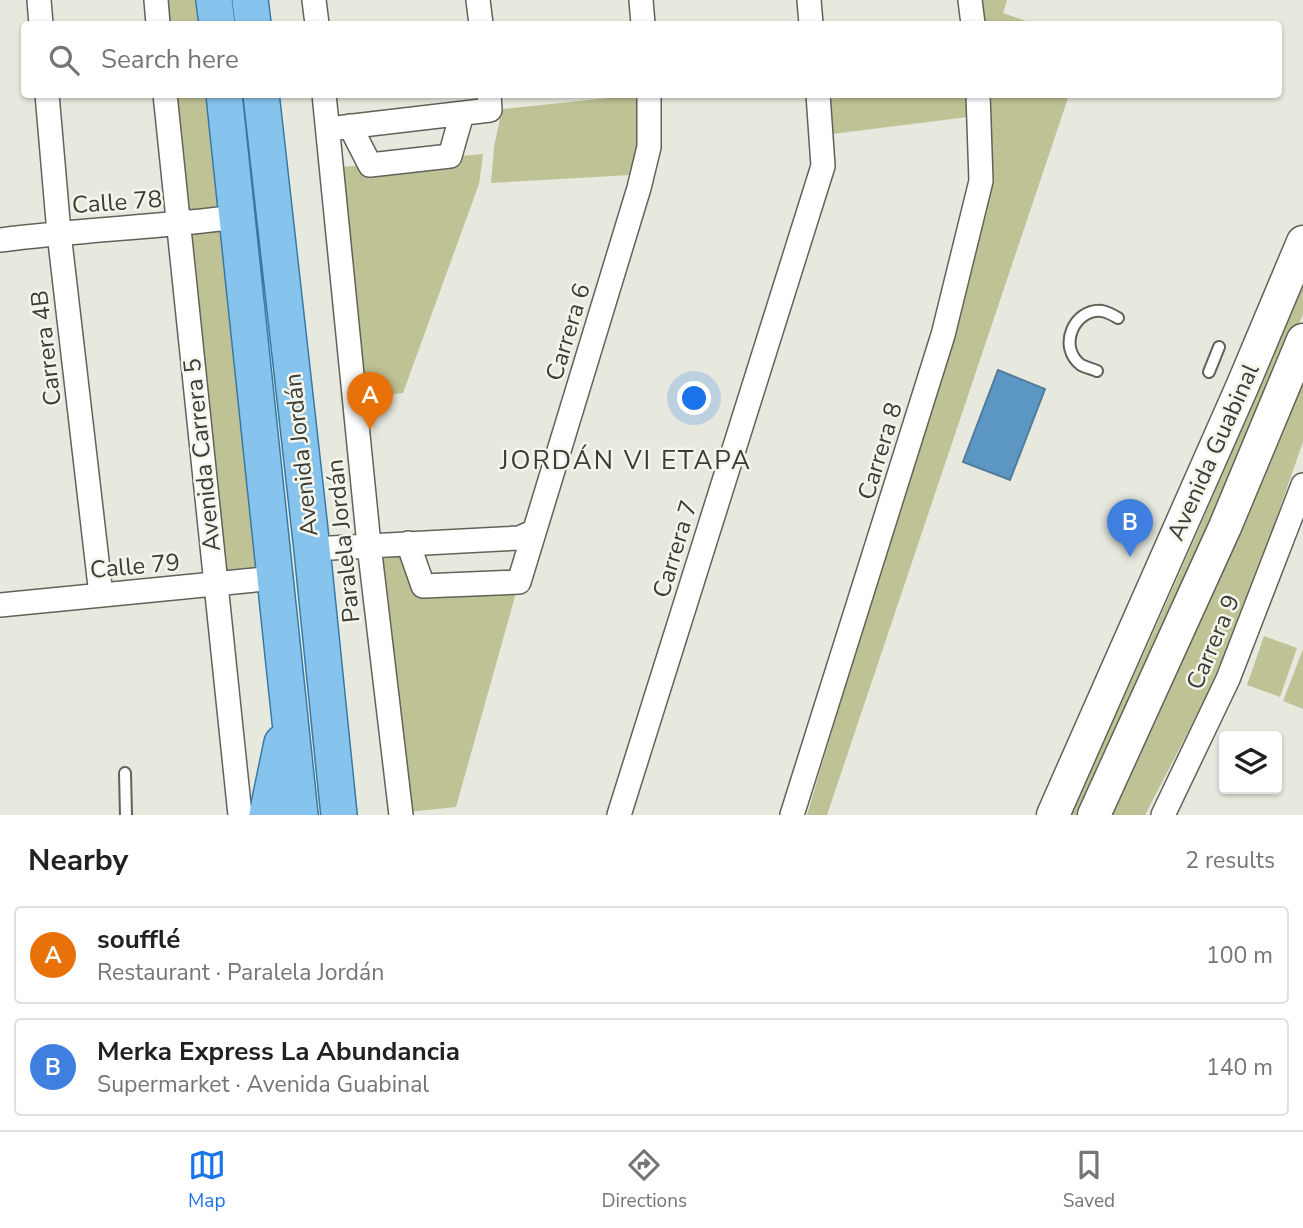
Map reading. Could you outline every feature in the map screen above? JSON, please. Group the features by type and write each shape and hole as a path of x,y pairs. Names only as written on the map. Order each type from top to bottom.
{"main road":[{"path":"214,0 217,21"},
{"path":"250,0 253,21"},
{"name":"Avenida Jordán","path":"224,98 300,815"},
{"name":"Avenida Jordán","path":"261,98 339,815"},
{"name":"Avenida Guabinal","path":"1053,815 1303,242"},
{"name":"Avenida Guabinal","path":"1094,815 1225,527 1303,340"},
{"path":"267,815 282,740 285,670"},
{"path":"331,734 345,784 348,815"}],"street":[{"path":"39,0 41,21"},
{"path":"156,0 159,21"},
{"path":"314,0 317,21"},
{"path":"478,0 481,21"},
{"path":"641,0 643,21"},
{"path":"809,0 811,21"},
{"path":"970,0 973,21"},
{"name":"Carrera 4B","path":"47,98 59,233 101,596"},
{"name":"Avenida Carrera 5","path":"165,98 240,815"},
{"name":"Paralela Jordán","path":"326,98 339,128 369,545 401,815"},
{"name":"Carrera 6","path":"408,543 423,586 519,582 639,188 649,147 649,98"},
{"name":"Carrera 7","path":"619,815 823,166 818,98"},
{"name":"Carrera 8","path":"792,815 943,335 981,181 978,98"},
{"path":"339,128 462,114 489,102"},
{"path":"339,128 370,166 450,156 462,114"},
{"name":"Calle 78","path":"0,240 177,225 237,217"},
{"name":"Carrera 9","path":"1163,815 1227,679 1303,485"},
{"path":"312,549 519,538 533,532"},
{"name":"Calle 79","path":"0,606 275,578"}],"lane":[{"path":"1097,371 1081,364 1071,352 1069,337 1076,322 1088,313 1104,311 1118,318"},
{"path":"1209,372 1219,347"},
{"path":"125,774 127,815"}],"green space":[{"path":"162,0 201,0 203,21 164,21"},
{"path":"979,0 1007,0 1003,13 1026,21 981,21"},
{"path":"172,98 211,98 262,554 254,572 229,573 222,565"},
{"path":"608,98 637,98 640,138 630,175 491,183 494,147 502,109"},
{"path":"965,98 968,117 832,134 828,99"},
{"path":"985,98 1068,98 827,815 807,815 951,332"},
{"path":"483,154 479,184 403,393 355,399 332,168"},
{"path":"1303,278 1303,314 1203,556 1085,815 1069,815 1190,548"},
{"path":"1303,379 1303,442 1241,619 1217,676 1145,815 1099,815"},
{"path":"408,543 423,586 519,582 456,807 407,812 379,545"},
{"path":"1264,636 1297,648 1280,697 1247,685"},
{"path":"1303,649 1303,709 1283,701"}],"water":[{"path":"998,370 1045,389 1010,480 963,462"}],"place":[{"name":"soufflé","path":"370,430"},
{"name":"Merka Express La Abundancia","path":"1130,557"}],"district":[{"name":"JORDÁN VI ETAPA","path":"626,460"}]}
